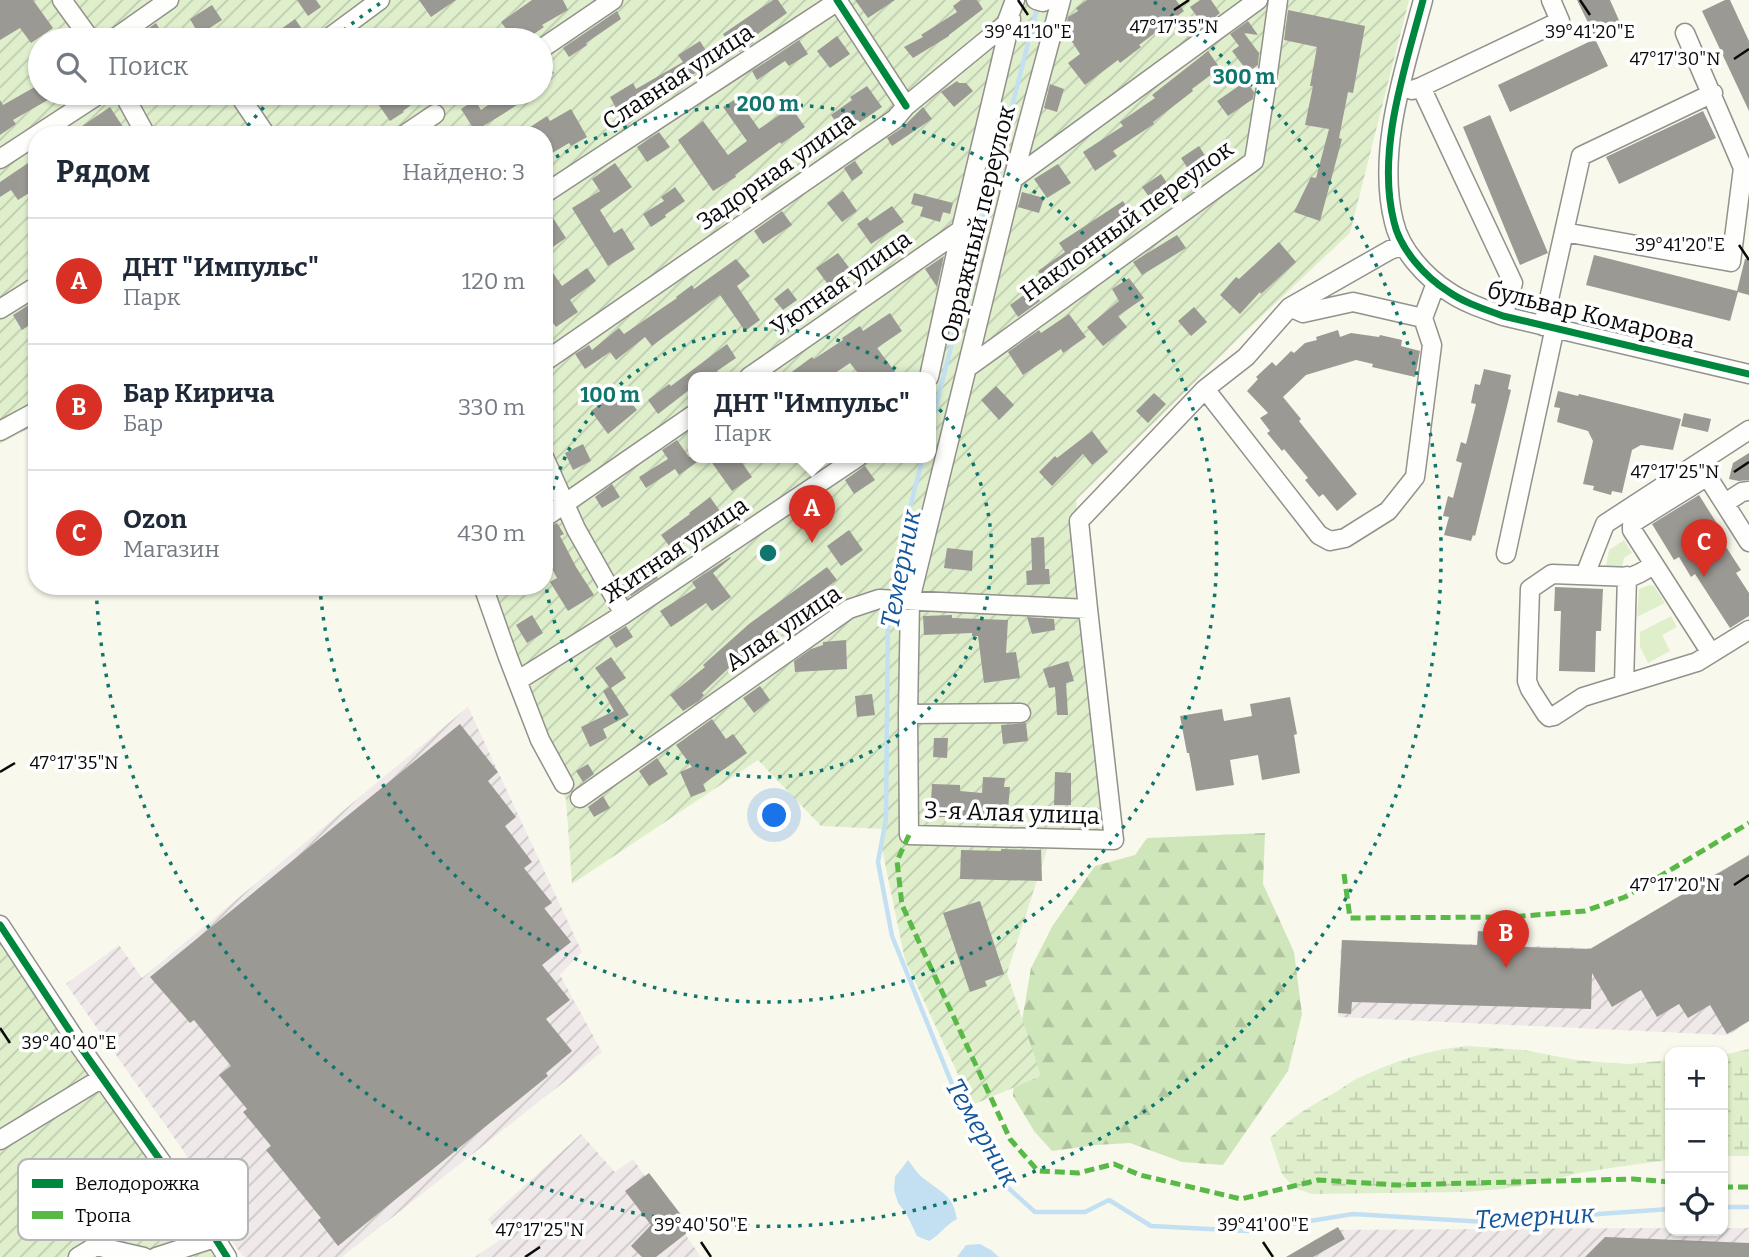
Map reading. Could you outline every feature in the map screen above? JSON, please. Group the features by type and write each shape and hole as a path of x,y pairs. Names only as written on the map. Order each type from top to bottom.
{"street":[{"path":"62,0 82,28"},
{"path":"129,28 169,0"},
{"path":"342,28 380,0"},
{"path":"553,41 613,0"},
{"name":"Задорная улица","path":"553,356 895,119 906,106 1006,24 1015,0"},
{"name":"Овражный переулок","path":"930,372 1015,0"},
{"path":"1036,0 1047,0"},
{"name":"Овражный переулок","path":"909,835 910,600 1013,179 1060,0"},
{"path":"1013,179 1258,0"},
{"name":"Наклонный переулок","path":"967,368 1254,161 1278,0"},
{"path":"1088,609 1079,521 1205,389 1246,357 1290,307 1403,245 1394,224 1390,203 1393,115 1423,0"},
{"path":"1398,91 1421,87 1560,21 1551,0"},
{"path":"837,1 906,106"},
{"name":"Славная улица","path":"553,188 837,1"},
{"path":"1564,232 1731,262 1743,168 1685,33"},
{"path":"1421,87 1513,283 1503,316"},
{"path":"1506,554 1564,232 1581,156 1713,93"},
{"path":"50,126 83,105"},
{"path":"130,105 141,126"},
{"path":"253,105 262,126"},
{"path":"417,126 435,114"},
{"path":"0,159 28,141"},
{"name":"Уютная улица","path":"756,372 961,230"},
{"name":"бульвар Комарова","path":"1403,245 1436,283 1472,305 1503,316 1749,374"},
{"path":"1205,389 1319,536 1330,541 1345,538 1388,511 1415,477 1433,345 1423,318 1436,283"},
{"path":"0,309 28,292"},
{"path":"1290,307 1303,313 1353,302 1423,318"},
{"path":"0,431 28,416"},
{"path":"553,512 688,419"},
{"path":"1585,575 1605,524 1749,430"},
{"name":"Житная улица","path":"517,681 624,614 849,463"},
{"path":"553,476 576,529 624,614"},
{"path":"1711,653 1632,530 1632,526 1634,522 1706,477 1749,541"},
{"path":"1725,503 1742,492 1749,491"},
{"path":"1654,565 1635,576 1552,574 1530,589 1528,685 1546,715 1549,717 1583,697 1697,662 1749,630"},
{"path":"1625,684 1627,576"},
{"path":"486,595 540,740 564,785"},
{"name":"Алая улица","path":"580,797 849,609 879,599 1088,609"},
{"name":"3-я Алая улица","path":"909,835 1114,840 1088,609"},
{"path":"908,714 1021,713"},
{"path":"1,929 159,1159"},
{"path":"0,1140 102,1078"},
{"path":"156,1257 209,1240"},
{"path":"216,1240 227,1257"},
{"path":"78,1257 96,1245 144,1257"}],"shaded area":[{"path":"468,707 582,952 560,975 602,1052 342,1257 244,1257 230,1240 248,1240 248,1159 187,1159 66,984 119,945 142,978"},
{"path":"1749,854 1749,1022 1728,1035 1338,1017 1341,940 1592,948"},
{"path":"581,1134 615,1172 633,1159 701,1257 475,1257 501,1239 488,1219"},
{"path":"1665,1228 1665,1236 1728,1236 1728,1228 1749,1228 1749,1257 1286,1257 1332,1230"}],"green space":[{"path":"0,0 1409,0 1350,233 1246,331 1076,500 1106,838 1051,837 1007,973 1041,1076 972,1105 905,960 882,849 883,829 821,826 758,760 572,884 566,799 526,725 479,595 553,595 553,126 28,126 28,429 0,444"},
{"path":"1624,540 1632,553 1624,558 1622,567 1606,566 1609,550"},
{"path":"1654,586 1665,603 1637,617 1639,589"},
{"path":"1671,616 1677,627 1662,635 1670,651 1648,663 1640,647 1640,632"},
{"path":"1265,833 1263,884 1294,952 1302,1014 1288,1071 1223,1165 1182,1162 1130,1143 1052,1151 1034,1131 1013,1096 1016,1056 1031,968 1053,925 1095,866 1135,855 1147,838"},
{"path":"0,931 153,1159 18,1159 18,1240 203,1240 214,1257 0,1257"},
{"path":"1468,1046 1524,1050 1576,1060 1611,1063 1665,1060 1665,1161 1579,1173 1541,1183 1465,1192 1312,1194 1294,1188 1282,1174 1270,1138 1301,1112 1354,1080 1381,1068"},
{"path":"1749,1049 1749,1156 1728,1156 1728,1054"}],"water":[{"path":"908,1160 922,1177 947,1196 955,1211 957,1219 929,1241 917,1236 898,1203 894,1190 895,1177"},
{"path":"980,1244 999,1257 957,1257 966,1245"}],"building":[{"path":"0,0 33,0 53,28 28,28 28,39 20,28 0,40"},
{"path":"297,0 316,0 321,7 308,16"},
{"path":"419,0 456,0 431,17"},
{"path":"532,0 563,0 568,10 542,25 543,28 505,28 501,22"},
{"path":"773,0 778,0 787,13 752,38 753,43 739,52 737,49 734,51 723,34"},
{"path":"855,0 895,0 868,18"},
{"path":"961,0 977,0 983,9 949,36 913,58 904,47 923,37 921,35 957,12 953,6"},
{"path":"1087,0 1176,0 1184,11 1120,63 1118,60 1085,85 1068,63 1080,54 1065,31 1068,17 1078,11 1076,8"},
{"path":"1200,0 1211,0 1220,13 1204,26 1190,7"},
{"path":"1577,0 1610,0 1622,27 1596,39"},
{"path":"1730,0 1749,41 1749,111 1702,11"},
{"path":"212,5 222,20 210,28 195,28 190,19"},
{"path":"1288,10 1365,26 1353,93 1348,92 1339,138 1342,139 1320,221 1294,212 1311,177 1316,178 1329,129 1305,125 1317,47 1284,40"},
{"path":"617,11 621,19 569,57 563,48"},
{"path":"295,19 301,28 282,28"},
{"path":"1248,21 1258,35 1244,33 1259,53 1258,65 1248,72 1232,51 1239,46 1230,34"},
{"path":"837,36 850,54 830,68 817,51"},
{"path":"1595,39 1608,66 1510,112 1498,85"},
{"path":"799,40 808,54 789,66 785,61 757,80 752,71"},
{"path":"700,41 713,62 660,97 658,93 620,115 610,97 633,83 636,89 683,62 678,55"},
{"path":"1208,51 1220,68 1153,122 1154,124 1113,151 1117,156 1095,171 1083,152 1123,126 1120,122 1155,98 1152,95"},
{"path":"957,81 966,83 973,91 954,107 941,92"},
{"path":"1246,81 1254,92 1253,99 1228,116 1217,101"},
{"path":"1050,84 1064,89 1057,112 1044,108"},
{"path":"867,86 882,107 844,133 831,115"},
{"path":"28,91 28,105 39,105 13,120 16,124 0,135 0,100 3,105"},
{"path":"737,98 759,129 791,107 805,127 713,191 678,140 703,121 728,155 747,141 723,107"},
{"path":"379,105 411,105 404,112 390,121"},
{"path":"467,105 478,105 481,110 488,105 517,105 483,126 472,126 461,109"},
{"path":"110,107 122,126 82,126"},
{"path":"923,107 932,119 892,146 887,138 902,128"},
{"path":"571,109 587,137 553,153 553,126 532,126 547,116 550,121"},
{"path":"1703,111 1716,138 1619,184 1606,157"},
{"path":"1490,115 1548,253 1520,265 1463,127"},
{"path":"659,132 670,147 647,162 637,147"},
{"path":"1199,146 1214,170 1196,181 1181,158"},
{"path":"855,161 863,173 852,181 844,168"},
{"path":"28,163 28,194 18,200 11,190 0,197 0,182"},
{"path":"615,163 632,187 600,210 614,233 622,228 635,249 608,266 572,208 600,191 592,179"},
{"path":"1058,164 1071,183 1047,198 1034,179"},
{"path":"1161,174 1175,195 1157,208 1142,187"},
{"path":"675,187 685,201 651,227 643,214 664,201 661,197"},
{"path":"843,191 857,211 842,222 827,203"},
{"path":"1022,192 1044,198 1039,213 1018,207"},
{"path":"914,193 953,203 950,214 943,212 940,222 920,216 923,207 911,204"},
{"path":"1123,201 1136,223 1097,247 1100,251 1066,273 1069,278 1051,290 1038,271 1065,252 1059,243"},
{"path":"892,206 904,222 871,244 857,224 867,217 870,221"},
{"path":"782,211 792,225 763,244 754,231"},
{"path":"553,218 566,238 553,247"},
{"path":"1177,235 1186,248 1142,275 1133,262"},
{"path":"1279,242 1296,262 1261,294 1260,292 1240,314 1220,295 1236,277 1239,279"},
{"path":"838,253 854,274 832,290 816,268"},
{"path":"1594,255 1737,291 1745,259 1749,259 1749,295 1738,292 1730,321 1586,285"},
{"path":"944,256 937,287 925,269"},
{"path":"736,259 750,276 737,286 760,320 745,331 720,295 652,346 645,337 616,360 610,352 585,369 575,354 589,345 592,350 619,328 624,334 692,285 694,289"},
{"path":"587,268 596,281 570,300 578,312 556,327 553,323 553,273 562,286"},
{"path":"1129,278 1144,298 1118,316 1127,327 1103,346 1087,327 1119,301 1112,289"},
{"path":"788,288 797,300 783,310 774,299"},
{"path":"1032,289 1040,301 1018,317 1010,305"},
{"path":"28,306 28,326 22,330 13,315"},
{"path":"1194,307 1207,322 1191,336 1178,321"},
{"path":"890,313 902,331 877,348 895,372 857,372 850,363 836,372 792,372 843,340 842,338 860,326 863,331"},
{"path":"1069,314 1086,337 1063,353 1061,349 1023,375 1008,352 1039,330 1041,333"},
{"path":"1338,330 1340,337 1351,333 1380,335 1402,340 1401,346 1420,351 1415,377 1372,367 1373,364 1356,360 1306,375 1283,397 1357,494 1337,511 1323,494 1319,497 1305,480 1308,478 1267,433 1270,431 1260,418 1268,413 1247,391 1258,379 1256,377 1272,362 1276,366 1291,351 1294,353 1305,343 1317,340 1316,337"},
{"path":"727,344 736,358 718,372 690,372"},
{"path":"1484,369 1511,375 1508,389 1511,390 1475,536 1473,535 1471,541 1444,535 1449,517 1443,516 1448,496 1453,498 1462,463 1456,461 1461,442 1466,444 1476,404 1471,403 1475,384 1480,385"},
{"path":"688,373 688,391 658,414 648,400 669,384 671,386"},
{"path":"996,386 1014,405 999,420 981,400"},
{"path":"1558,391 1681,419 1673,450 1641,445 1632,450 1622,493 1612,491 1611,495 1593,490 1594,486 1583,484 1593,441 1588,431 1557,422 1560,408 1554,407"},
{"path":"623,393 637,410 608,434 591,411 606,400 609,404"},
{"path":"1154,393 1166,404 1148,423 1136,411"},
{"path":"1684,413 1711,419 1708,432 1681,426"},
{"path":"1092,431 1108,452 1092,465 1083,454 1052,486 1039,472 1055,456 1057,458"},
{"path":"677,440 688,456 688,463 696,463 679,475 675,469 646,488 639,477 668,459 662,450"},
{"path":"583,444 591,461 573,470 565,453"},
{"path":"1749,453 1749,480 1729,479 1733,463"},
{"path":"712,463 742,463 752,477 732,491"},
{"path":"865,466 875,480 854,494 845,480"},
{"path":"612,484 620,497 602,508 595,497"},
{"path":"1699,495 1721,530 1717,533 1741,570 1736,573 1749,593 1749,616 1730,628 1695,574 1691,577 1679,557 1674,560 1652,524"},
{"path":"710,497 727,521 706,536 702,530 673,551 661,535"},
{"path":"814,500 823,512 809,523 800,510"},
{"path":"557,523 564,534 560,536 594,595 568,611 553,587 553,580 557,578 553,571 553,525"},
{"path":"849,530 863,550 841,566 827,546"},
{"path":"1044,537 1045,569 1049,569 1050,584 1027,585 1026,571 1032,570 1031,538"},
{"path":"947,548 973,551 972,571 944,568"},
{"path":"730,557 713,573 731,597 712,611 706,603 671,627 660,611 696,588 692,582"},
{"path":"647,562 658,578 631,596 621,580"},
{"path":"827,567 837,580 794,612 798,617 767,639 770,643 751,661 744,654 702,693 704,695 699,701 683,711 670,695 705,667 703,665 749,624"},
{"path":"1555,587 1603,589 1601,631 1596,631 1595,672 1559,671 1561,611 1554,611"},
{"path":"532,615 543,633 527,643 516,625"},
{"path":"952,615 952,618 1008,620 1006,653 1016,652 1020,678 984,683 978,636 972,636 972,633 924,635 923,616"},
{"path":"1027,617 1054,619 1055,630 1032,634"},
{"path":"626,626 633,637 616,648 609,637"},
{"path":"846,640 847,669 795,672 794,661 811,649 823,645 823,642"},
{"path":"611,657 626,678 611,688 629,715 603,729 607,738 590,747 581,727 614,711 603,691 609,687 595,668"},
{"path":"1068,661 1074,681 1066,683 1068,715 1057,715 1055,687 1049,688 1043,669"},
{"path":"760,686 770,700 754,713 743,698"},
{"path":"872,694 875,715 857,717 855,696"},
{"path":"1290,697 1297,734 1294,735 1300,773 1262,780 1258,755 1230,760 1234,785 1196,791 1180,716 1222,709 1224,721 1252,716 1250,704"},
{"path":"712,719 726,739 733,734 747,753 703,784 706,791 691,797 680,772 692,767 676,745"},
{"path":"1026,723 1028,741 1003,744 1001,725"},
{"path":"460,724 498,772 488,781 516,817 505,826 532,862 524,868 552,903 544,908 571,942 542,965 570,1000 546,1019 572,1051 546,1073 548,1076 338,1246 318,1220 321,1218 266,1150 271,1146 243,1112 247,1109 219,1075 231,1066 194,1020 190,1023 150,977"},
{"path":"934,738 948,738 947,758 933,757"},
{"path":"657,758 668,774 649,786 639,771"},
{"path":"588,764 594,774 583,782 576,771"},
{"path":"1055,772 1071,773 1071,805 1054,805"},
{"path":"983,777 1005,778 1004,787 1010,787 1007,821 930,817 932,784 960,785 960,791 982,793"},
{"path":"603,796 610,808 594,817 588,807"},
{"path":"961,850 1041,850 1042,881 960,879"},
{"path":"1749,855 1749,1021 1727,1034 1710,1005 1688,1018 1679,1004 1657,1017 1641,990 1612,1007 1592,973 1591,1009 1352,1002 1351,1014 1338,1013 1342,940 1477,945 1478,931 1490,932 1489,946 1590,949"},
{"path":"980,901 1004,974 985,981 987,986 970,992 943,913"},
{"path":"649,1173 692,1229 656,1257 642,1257 631,1246 651,1225 625,1191"},
{"path":"1338,1227 1345,1239 1313,1257 1286,1257"},
{"path":"1605,1237 1749,1243 1749,1257 1585,1257"}],"waterway":[{"name":"Темерник","path":"936,406 1038,4"},
{"name":"Темерник","path":"892,596 904,531 921,463"},
{"name":"Темерник","path":"891,605 888,618 886,819 878,862 892,936 956,1094 1006,1186 1035,1212 1085,1212 1109,1200 1151,1226 1248,1231 1353,1214 1485,1222 1665,1209"},
{"name":"Темерник","path":"1728,1207 1749,1207"}],"marked path":[{"path":"1344,874 1350,918 1511,917 1585,911 1625,897 1749,823"},
{"path":"909,835 897,861 902,905 1010,1139 1038,1171 1078,1173 1114,1164 1140,1175 1241,1199 1318,1180 1397,1185 1633,1179 1665,1182"},
{"path":"1728,1187 1749,1187"}],"cycle path":[{"path":"837,0 906,106"},
{"path":"1423,0 1401,81 1388,167 1394,222 1402,242 1415,262 1431,279 1455,296 1503,316 1749,374"},
{"path":"0,925 79,1045 159,1159"},
{"path":"216,1240 227,1257"}],"place":[{"name":"ДНТ \"Импульс\"","path":"812,543"},
{"name":"Ozon","path":"1704,577"},
{"name":"Бар Кирича","path":"1506,968"}]}
